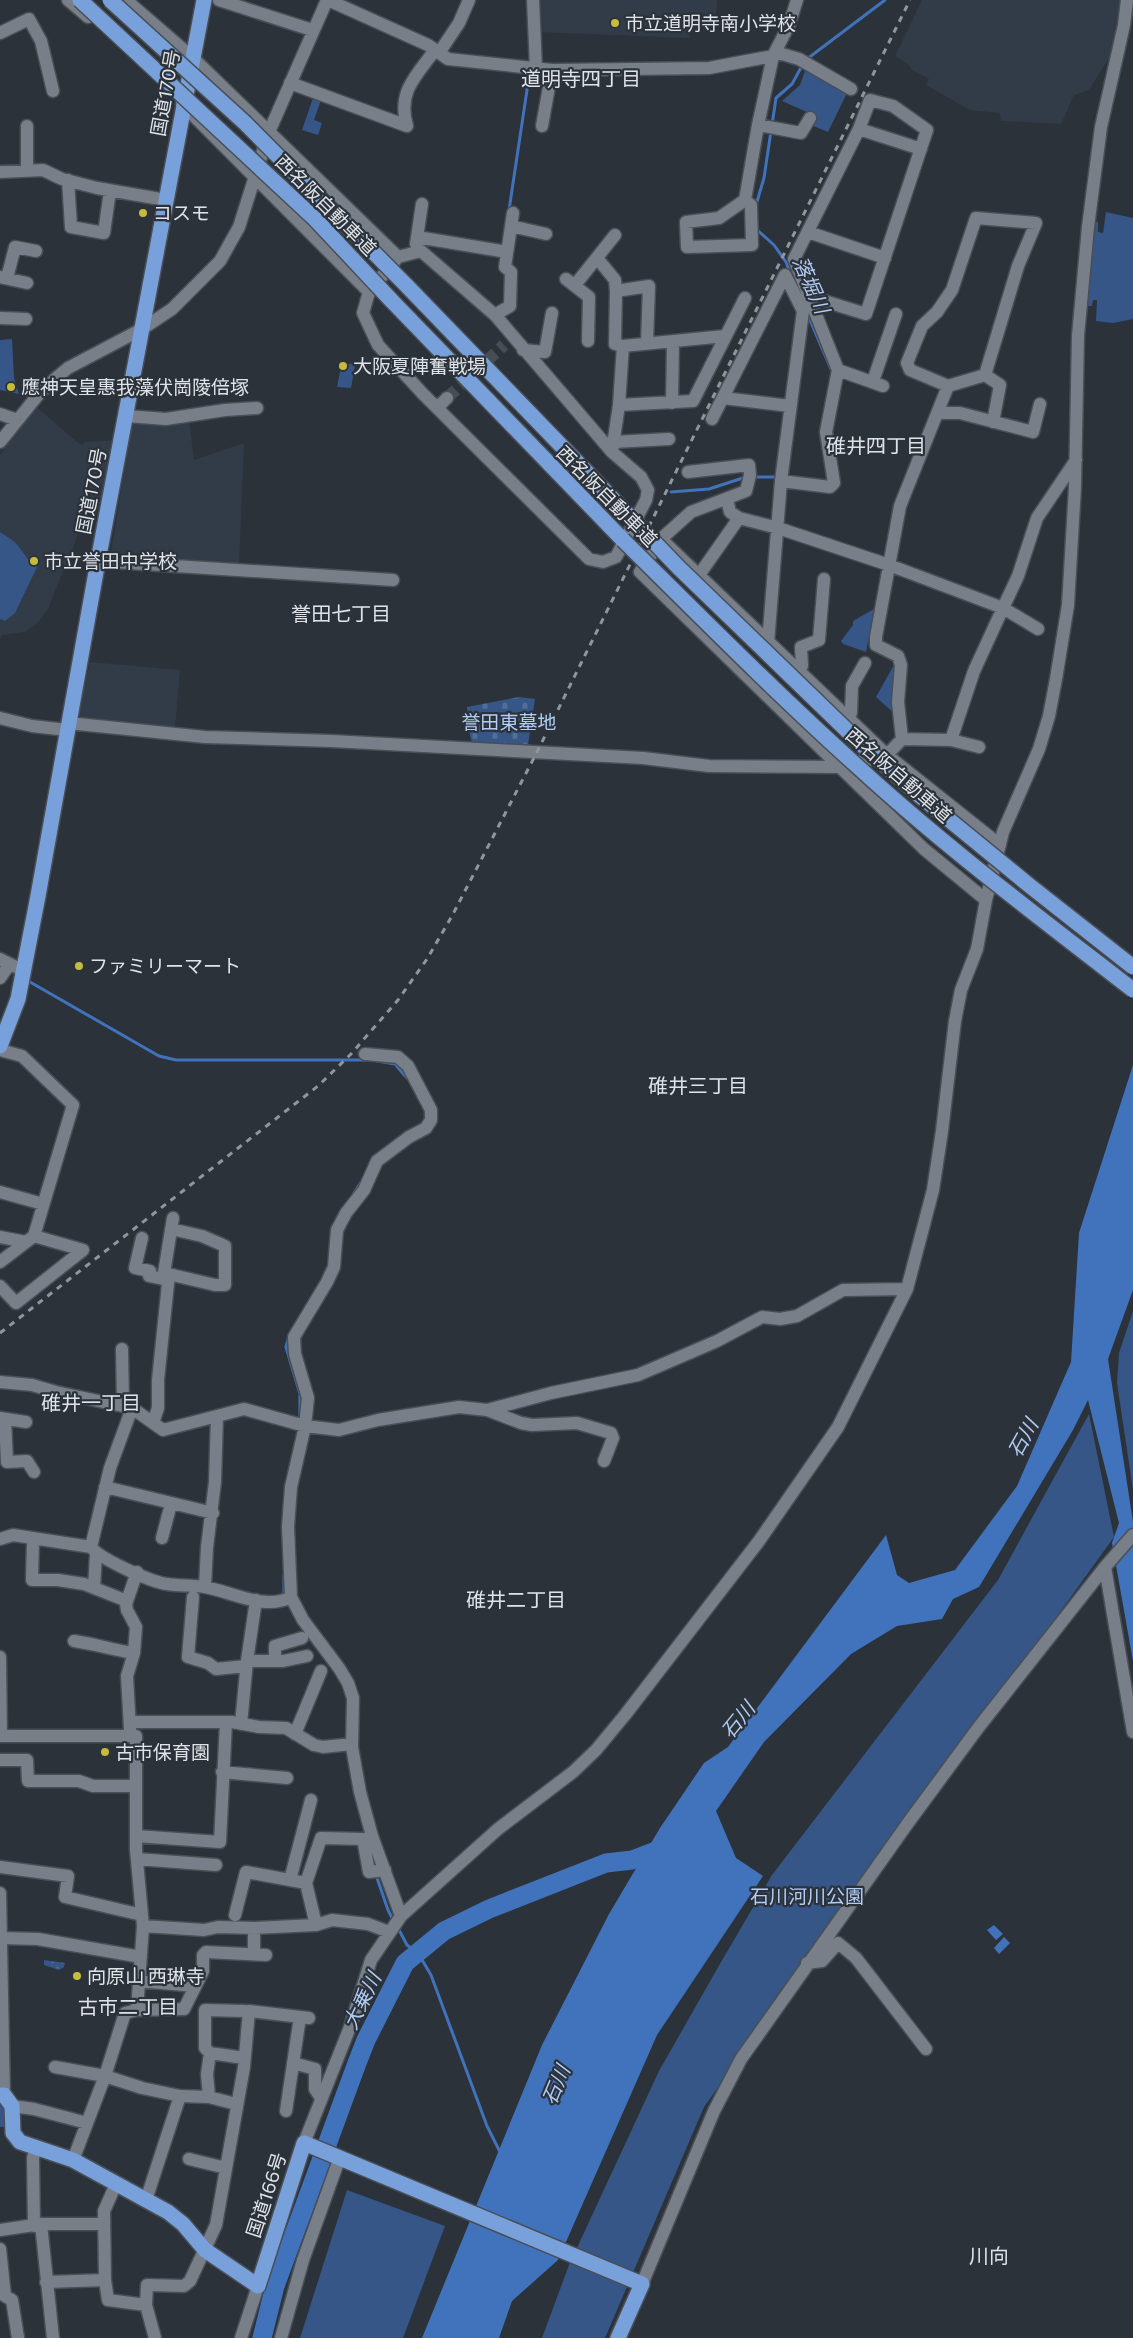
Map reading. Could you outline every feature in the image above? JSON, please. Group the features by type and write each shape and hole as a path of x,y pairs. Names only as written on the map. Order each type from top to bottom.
{"highway":[{"name":"西名阪自動車道","path":"80,0 315,219 578,496 763,680 858,767 982,873 1133,990"},
{"name":"西名阪自動車道","path":"110,0 252,130 406,285 678,567 861,744 920,796 1022,880 1133,967"},
{"name":"国道170号","path":"0,1046 18,999 24,971 98,561 204,0"},
{"path":"5,2099 13,2133 20,2142 74,2160 146,2200 183,2224 205,2250 258,2286"},
{"name":"国道166号","path":"258,2286 307,2144 639,2283"},
{"path":"618,2338 639,2283"}],"street":[{"path":"68,0 184,106 369,292"},
{"path":"126,0 192,57 398,257"},
{"path":"219,0 312,30"},
{"path":"0,442 38,395 68,368 142,329 172,309 220,261 239,227 269,132 312,30 327,0 448,59 552,70 709,68 774,54 804,62 851,89"},
{"path":"290,84 407,126 403,106 404,98 415,78 459,23 469,0"},
{"path":"532,67 533,0"},
{"path":"745,200 751,205 752,245 687,247 686,222 719,218 745,200 767,127 774,54 789,25 797,0"},
{"path":"307,2144 321,2098 350,2027 371,1960 389,1932 401,1916 498,1829 572,1772 596,1750 625,1715 759,1541 838,1427 907,1289 933,1190 956,1013 961,990 977,949 986,900 1000,845 1021,788 1039,749 1049,716 1068,605 1076,460 1078,336 1095,167 1101,127 1124,25 1127,0"},
{"path":"0,33 29,19 41,41 53,90"},
{"path":"542,126 552,70"},
{"path":"768,643 782,478 790,406 805,304 794,258 859,129 870,100 893,106 928,130 920,149 866,314 805,304"},
{"path":"767,127 802,133 810,118"},
{"path":"27,126 27,171"},
{"path":"859,129 920,149"},
{"path":"0,172 43,170 68,180 110,191 166,200"},
{"path":"68,180 71,227 104,233 110,191"},
{"path":"414,253 422,204"},
{"path":"976,218 1036,223 1018,266 985,375 948,386 910,370 907,363 922,326 937,312 952,290 976,218"},
{"path":"496,315 510,306 511,272 504,267 504,252 512,220 546,234"},
{"path":"808,232 885,258"},
{"path":"588,341 589,297 570,282 597,258 615,235"},
{"path":"417,237 504,252"},
{"path":"27,283 3,277 15,247 36,251"},
{"path":"421,251 496,315 508,341 523,350 641,477 648,490 646,500 616,557 603,562 589,559 378,345 364,313 369,292 398,257 421,251"},
{"path":"597,258 615,280 615,344 623,346 724,336"},
{"path":"712,419 785,275 805,304 838,370 826,432 834,483 830,487 782,478"},
{"path":"616,291 649,286 648,343"},
{"path":"619,405 693,401 724,336 745,298"},
{"path":"523,350 545,352 552,313"},
{"path":"838,370 878,384 896,314"},
{"path":"0,318 26,319"},
{"path":"672,403 673,341"},
{"path":"613,447 619,405 623,346"},
{"path":"985,375 1000,385 993,422"},
{"path":"902,740 898,702 901,665 898,656 876,645 900,506 948,386"},
{"path":"438,407 448,398"},
{"path":"723,398 790,406"},
{"path":"938,413 960,413 1034,432 1040,404"},
{"path":"126,416 166,419 225,410 257,408"},
{"path":"0,414 17,420"},
{"path":"613,447 669,439"},
{"path":"950,740 974,671 1018,576 1037,518 1076,460"},
{"path":"688,472 749,465 750,475 746,490 728,499 691,512 661,539 640,572 924,849 986,900"},
{"path":"728,499 730,512 739,518 778,528 889,565 1003,608 1038,628"},
{"path":"699,575 739,518"},
{"path":"661,539 887,755 1000,845"},
{"path":"98,561 393,580"},
{"path":"797,670 802,666 802,647 819,640 824,579"},
{"path":"846,717 850,713 852,686 865,663"},
{"path":"0,718 32,726 205,738 332,741 643,758 709,766 840,767 887,755 902,740 950,740 979,747"},
{"path":"0,978 5,962 24,971"},
{"path":"0,1050 22,1056 73,1105 43,1204 30,1239 0,1262"},
{"path":"365,1054 398,1057 408,1066 431,1110 431,1120 426,1128 409,1137 377,1162 364,1190 346,1213 338,1230 334,1267 294,1337 295,1354 308,1398 305,1426 291,1487 289,1511 291,1597 303,1620 348,1683 353,1698 352,1744 360,1792 372,1836 401,1916"},
{"path":"0,1192 43,1204"},
{"path":"142,1238 135,1268 150,1271 149,1276 169,1277 214,1285 225,1285 225,1246 172,1224 164,1273 169,1277"},
{"path":"0,1237 30,1239 83,1250 16,1302 0,1286"},
{"path":"153,1423 158,1408 158,1380 169,1277"},
{"path":"487,1410 551,1393 638,1375 717,1341 762,1318 780,1319 797,1316 843,1290 907,1289"},
{"path":"94,1588 94,1550 105,1487 127,1407 122,1349"},
{"path":"0,1382 32,1385 127,1407 163,1430 244,1409 305,1426 339,1430 378,1420 459,1407 487,1410 521,1423 532,1425 577,1422 611,1433 613,1438 604,1461"},
{"path":"205,1587 207,1547 213,1513 217,1416"},
{"path":"26,1422 3,1419 7,1462 28,1460 34,1472"},
{"path":"105,1487 213,1513"},
{"path":"162,1538 171,1504"},
{"path":"0,1539 13,1535 94,1550 165,1584 205,1587 256,1600 282,1601 291,1597"},
{"path":"639,2283 714,2111 740,2059 755,2040 807,1962 978,1728 1105,1567 1133,1536"},
{"path":"33,1540 32,1580 58,1580 84,1584 127,1601"},
{"path":"1105,1567 1133,1732"},
{"path":"130,1736 127,1676 134,1653 136,1627 127,1610 127,1601 138,1572"},
{"path":"193,1597 188,1657 208,1663 216,1669 307,1656"},
{"path":"240,1724 246,1664 256,1600"},
{"path":"275,1661 275,1646 302,1638"},
{"path":"74,1641 134,1653"},
{"path":"0,1657 0,1736 136,1736 136,1836 143,1921 137,2010"},
{"path":"295,1734 321,1671"},
{"path":"130,1722 226,1722 286,1728 314,1745 323,1747 352,1744"},
{"path":"136,1836 220,1842 226,1722"},
{"path":"0,1760 27,1760 28,1781 80,1781 93,1786 136,1786"},
{"path":"222,1772 287,1778"},
{"path":"290,1880 312,1800"},
{"path":"316,1925 306,1883 321,1838 363,1840 369,1872 385,1870"},
{"path":"137,1859 216,1865"},
{"path":"0,1867 68,1876 65,1897 143,1921 204,1930 218,1927 254,1928 316,1925 332,1920 368,1924 389,1932"},
{"path":"235,1915 246,1872 306,1883"},
{"path":"0,1893 5,2099 87,2123"},
{"path":"74,2160 105,2076 125,2013 137,2010 184,2009 202,1971 203,1955 206,1952 260,1954 254,1928"},
{"path":"1,1938 38,1939 141,1958"},
{"path":"807,1962 822,1961 838,1943 856,1958 926,2049"},
{"path":"139,1981 195,1986"},
{"path":"244,2011 205,2010 205,2048 210,2053 244,2058"},
{"path":"155,2338 146,2305 147,2285 184,2286 190,2281 216,2225 244,2058 249,2011 304,2018 293,2063 286,2111"},
{"path":"209,2097 207,2074 210,2053"},
{"path":"293,2063 315,2069 315,2089 321,2098"},
{"path":"55,2067 105,2076 142,2088 180,2096 209,2097 236,2104"},
{"path":"146,2200 180,2096"},
{"path":"36,2147 33,2158 38,2225 53,2338"},
{"path":"281,2338 303,2260 340,2157"},
{"path":"189,2159 226,2168"},
{"path":"116,2184 104,2211 105,2280 108,2300 146,2305"},
{"path":"0,2230 38,2225 104,2224"},
{"path":"0,2249 5,2296 12,2300 18,2338"},
{"path":"46,2282 105,2280"},
{"path":"240,2338 258,2286"}],"shaded area":[{"name":"市立道明寺南小学校","path":"538,0 717,0 716,15 693,13 689,38 539,32"},
{"path":"922,0 1122,0 1116,46 1089,90 1074,95 1061,124 1001,121 1000,113 970,110 926,85 929,79 912,70 909,65 895,56"},
{"name":"市立誉田中学校","path":"35,406 82,446 85,442 117,440 103,511 88,510 47,611 36,624 25,632 2,635 0,639 0,455"},
{"path":"189,419 194,460 244,443 239,564 110,559 132,423"},
{"path":"90,662 180,670 175,728 86,721 78,714"}],"green space":[{"path":"806,68 848,91 828,132 811,125 816,116 782,101 800,85"},
{"path":"313,98 321,100 314,120 322,123 318,135 302,130"},
{"path":"1106,212 1133,218 1133,319 1113,323 1096,321 1097,300 1093,300 1092,306 1086,306 1093,222 1098,222 1098,232 1103,233"},
{"path":"12,339 14,378 19,394 0,390 0,340"},
{"path":"342,362 355,365 351,388 337,387"},
{"path":"0,532 15,542 28,559 38,565 15,613 5,621 0,619"},
{"path":"874,609 866,652 843,644 841,641 853,625 853,621"},
{"path":"895,663 895,714 876,697"},
{"name":"誉田東墓地","path":"519,697 535,699 528,745 472,742 467,707"},
{"path":"1133,1311 1133,1490 1117,1383 1119,1353"},
{"name":"石川河川公園","path":"1089,1414 1114,1537 704,2107 605,2338 542,2338 569,2265 659,2071 772,1875 998,1580"},
{"path":"44,1960 65,1963 64,1967 59,1970 44,1965"},
{"path":"0,2099 7,2106 9,2127 0,2127"},
{"path":"347,2190 445,2226 403,2338 300,2338"}],"water":[{"name":"石川","path":"1133,1065 1133,1290 1108,1359 1133,1522 1133,1661 1112,1543 1119,1523 1088,1400 1073,1430 979,1587 953,1599 942,1619 897,1626 851,1654 764,1742 716,1811 736,1858 763,1876 657,2035 558,2260 512,2301 499,2338 422,2338 542,2045 609,1914 660,1828 704,1763 728,1747 886,1535 897,1575 909,1583 955,1570 1017,1486 1071,1362 1079,1233"},
{"path":"994,1925 1003,1934 996,1940 987,1930"},
{"path":"1004,1937 1010,1943 999,1954 994,1948"}],"waterway":[{"name":"落堀川","path":"807,59 885,0"},
{"name":"落堀川","path":"772,125 776,98 792,84 803,64"},
{"path":"509,210 530,70"},
{"name":"落堀川","path":"756,205 764,178 771,131"},
{"name":"落堀川","path":"756,229 774,245 786,262 791,275"},
{"name":"落堀川","path":"807,313 833,374"},
{"name":"落堀川","path":"671,492 709,489 746,477"},
{"name":"落堀川","path":"752,477 779,477"},
{"path":"30,982 159,1056 176,1060 366,1060"},
{"path":"377,1061 395,1064 407,1078"},
{"path":"354,1193 361,1182"},
{"path":"289,1336 286,1347 300,1394 300,1415"},
{"path":"284,1575 284,1596"},
{"path":"287,1602 295,1616"},
{"name":"大乗川","path":"262,2338 275,2286 357,2063 366,2040 405,1963 444,1931 489,1909 606,1863 632,1860 666,1847"},
{"path":"376,1875 393,1920"},
{"path":"398,1928 407,1945 418,1953 431,1975 487,2126 500,2152"}],"tunnel":[{"path":"447,398 504,345"}],"railway":[{"path":"0,1333 318,1086 351,1054 398,1000 427,959 452,916 537,752 910,0"}],"place":[{"name":"市立道明寺南小学校","path":"615,23"},
{"name":"コスモ","path":"143,213"},
{"name":"大阪夏陣奮戦場","path":"343,366"},
{"name":"應神天皇惠我藻伏崗陵倍塚","path":"11,387"},
{"name":"市立誉田中学校","path":"34,561"},
{"name":"ファミリーマート","path":"79,966"},
{"name":"古市保育園","path":"105,1752"},
{"name":"向原山 西琳寺","path":"77,1976"}],"district":[{"name":"道明寺四丁目","path":"581,79"},
{"name":"碓井四丁目","path":"876,446"},
{"name":"誉田七丁目","path":"341,614"},
{"name":"碓井三丁目","path":"698,1086"},
{"name":"碓井一丁目","path":"91,1403"},
{"name":"碓井二丁目","path":"516,1600"},
{"name":"古市二丁目","path":"128,2007"},
{"name":"川向","path":"989,2256"}]}
